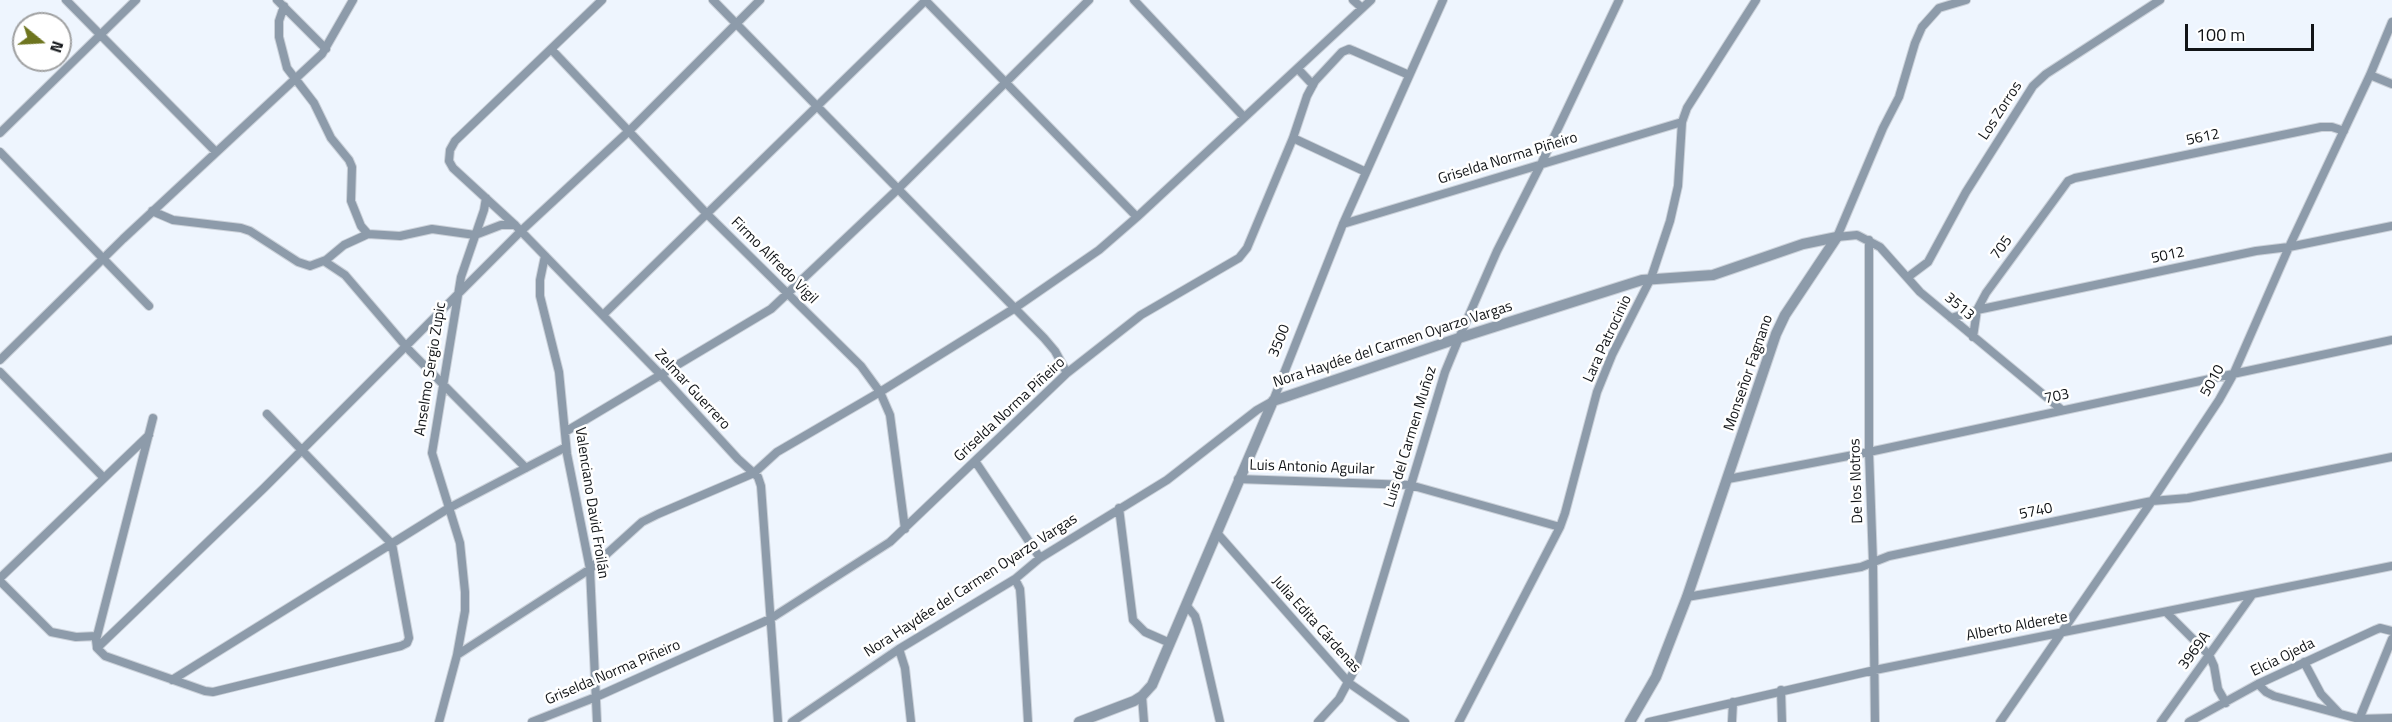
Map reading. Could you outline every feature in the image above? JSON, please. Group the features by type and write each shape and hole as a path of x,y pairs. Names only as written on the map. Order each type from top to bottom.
{"street":[{"path":"66,0 216,152"},
{"path":"0,132 136,0"},
{"path":"0,360 103,258 326,49 353,0"},
{"path":"551,49 602,0"},
{"path":"713,0 1015,308 1055,351 1067,374"},
{"path":"97,648 302,450 457,295 518,228 628,131 760,0"},
{"path":"603,315 925,0 1137,218"},
{"path":"565,432 771,309 898,189 1089,0"},
{"path":"1134,0 1244,117"},
{"path":"1353,0 1362,8"},
{"path":"457,655 590,569 642,522 754,473 777,452 880,392 1015,308 1099,250 1137,218 1371,0"},
{"name":"3500","path":"1142,696 1152,685 1273,401 1343,224 1443,0"},
{"name":"Luis del Carmen Muñoz","path":"1318,722 1339,699 1356,667 1445,372 1459,338 1497,251 1619,0"},
{"name":"Lara Patrocinio","path":"1459,722 1560,527 1597,392 1612,355 1651,278 1675,204 1682,122 1687,108 1756,0"},
{"name":"Monseñor Fagnano","path":"1631,721 1656,677 1687,597 1776,334 1785,315 1837,237 1883,128 1899,98 1922,27 1939,8 1966,0"},
{"name":"Los Zorros","path":"1908,277 1928,262 1936,250 1966,192 2033,86 2046,74 2160,0"},
{"path":"280,3 326,49"},
{"path":"280,3 280,44 287,68 314,103 331,138 350,160 352,167 351,201 361,226 368,234"},
{"name":"5010","path":"2000,722 2152,501 2233,375 2392,22"},
{"name":"Firmo Alfredo Vigil","path":"551,49 707,214 861,366 880,392 890,415 905,529"},
{"name":"Zelmar Guerrero","path":"551,49 455,141 450,150 449,161 453,168 518,228 661,375 738,459 754,473"},
{"name":"Griselda Norma Piñeiro","path":"532,722 596,697 770,619 890,542 1067,374 1141,315 1239,258 1246,248 1293,138 1307,96 1313,85 1342,52 1349,50 1409,75"},
{"path":"1298,69 1313,85"},
{"path":"2370,75 2392,84"},
{"name":"Griselda Norma Piñeiro","path":"1343,224 1542,162 1682,122"},
{"name":"5612","path":"2068,181 2321,127 2332,127 2344,131"},
{"path":"1293,138 1366,172"},
{"path":"0,152 149,306"},
{"name":"705","path":"1973,337 1977,310 1986,293 2068,181"},
{"name":"Anselmo Sergio Zupic","path":"440,722 457,655 465,611 465,592 460,543 432,453 460,277 486,198"},
{"path":"152,212 173,220 250,231 310,266 324,261 344,245 368,234 400,236 418,230 432,229 475,235 501,225 518,228"},
{"name":"5012","path":"1951,318 1977,310 2256,251 2289,247 2392,226"},
{"path":"1837,237 1857,235 1869,240"},
{"name":"Nora Haydée del Carmen Oyarzo Vargas","path":"792,722 899,649 1015,579 1040,558 1167,480 1257,410 1273,401 1459,338 1651,278 1694,278 1713,275 1803,244 1837,237"},
{"name":"3513","path":"1869,240 1880,247 1920,292 2062,410"},
{"name":"De los Notros","path":"1869,240 1869,452 1875,722"},
{"name":"Valenciano David Froilán","path":"545,256 540,280 540,296 559,372 566,447 590,569 597,722"},
{"path":"324,261 345,275 406,346 526,468"},
{"name":"703","path":"1728,479 1869,452 2392,340"},
{"path":"0,372 104,478"},
{"path":"153,418 97,636 97,648 105,656 213,692 401,646 407,643 409,638 392,544 267,414"},
{"path":"97,636 76,637 51,632 0,580 149,434"},
{"path":"172,680 449,508 566,447"},
{"name":"5740","path":"1687,597 1861,567 1889,556 2152,501 2188,498 2392,457"},
{"path":"975,461 1040,558"},
{"path":"754,473 761,486 777,722"},
{"name":"Luis Antonio Aguilar","path":"1238,479 1410,485 1560,527"},
{"path":"1119,508 1133,621 1144,632 1170,643"},
{"name":"Julia Edita Cárdenas","path":"1217,533 1349,683 1405,722"},
{"name":"Alberto Alderete","path":"1631,721 1647,722 1875,670 2392,566"},
{"path":"1015,579 1020,589 1028,722"},
{"name":"3969A","path":"2161,722 2252,595"},
{"path":"1186,605 1195,616 1198,626 1220,722"},
{"path":"2166,612 2209,655 2214,666 2218,689 2226,703"},
{"name":"Elcia Ojeda","path":"2189,722 2258,684 2375,630 2380,628 2392,631"},
{"path":"2358,720 2392,639"},
{"path":"899,649 905,668 911,722"},
{"path":"2304,662 2321,694 2339,713"},
{"path":"2258,684 2274,696 2358,720 2392,718"},
{"path":"1781,690 1782,722"},
{"path":"1079,722 1142,696 1144,722"},
{"path":"1732,722 1733,702"}]}
